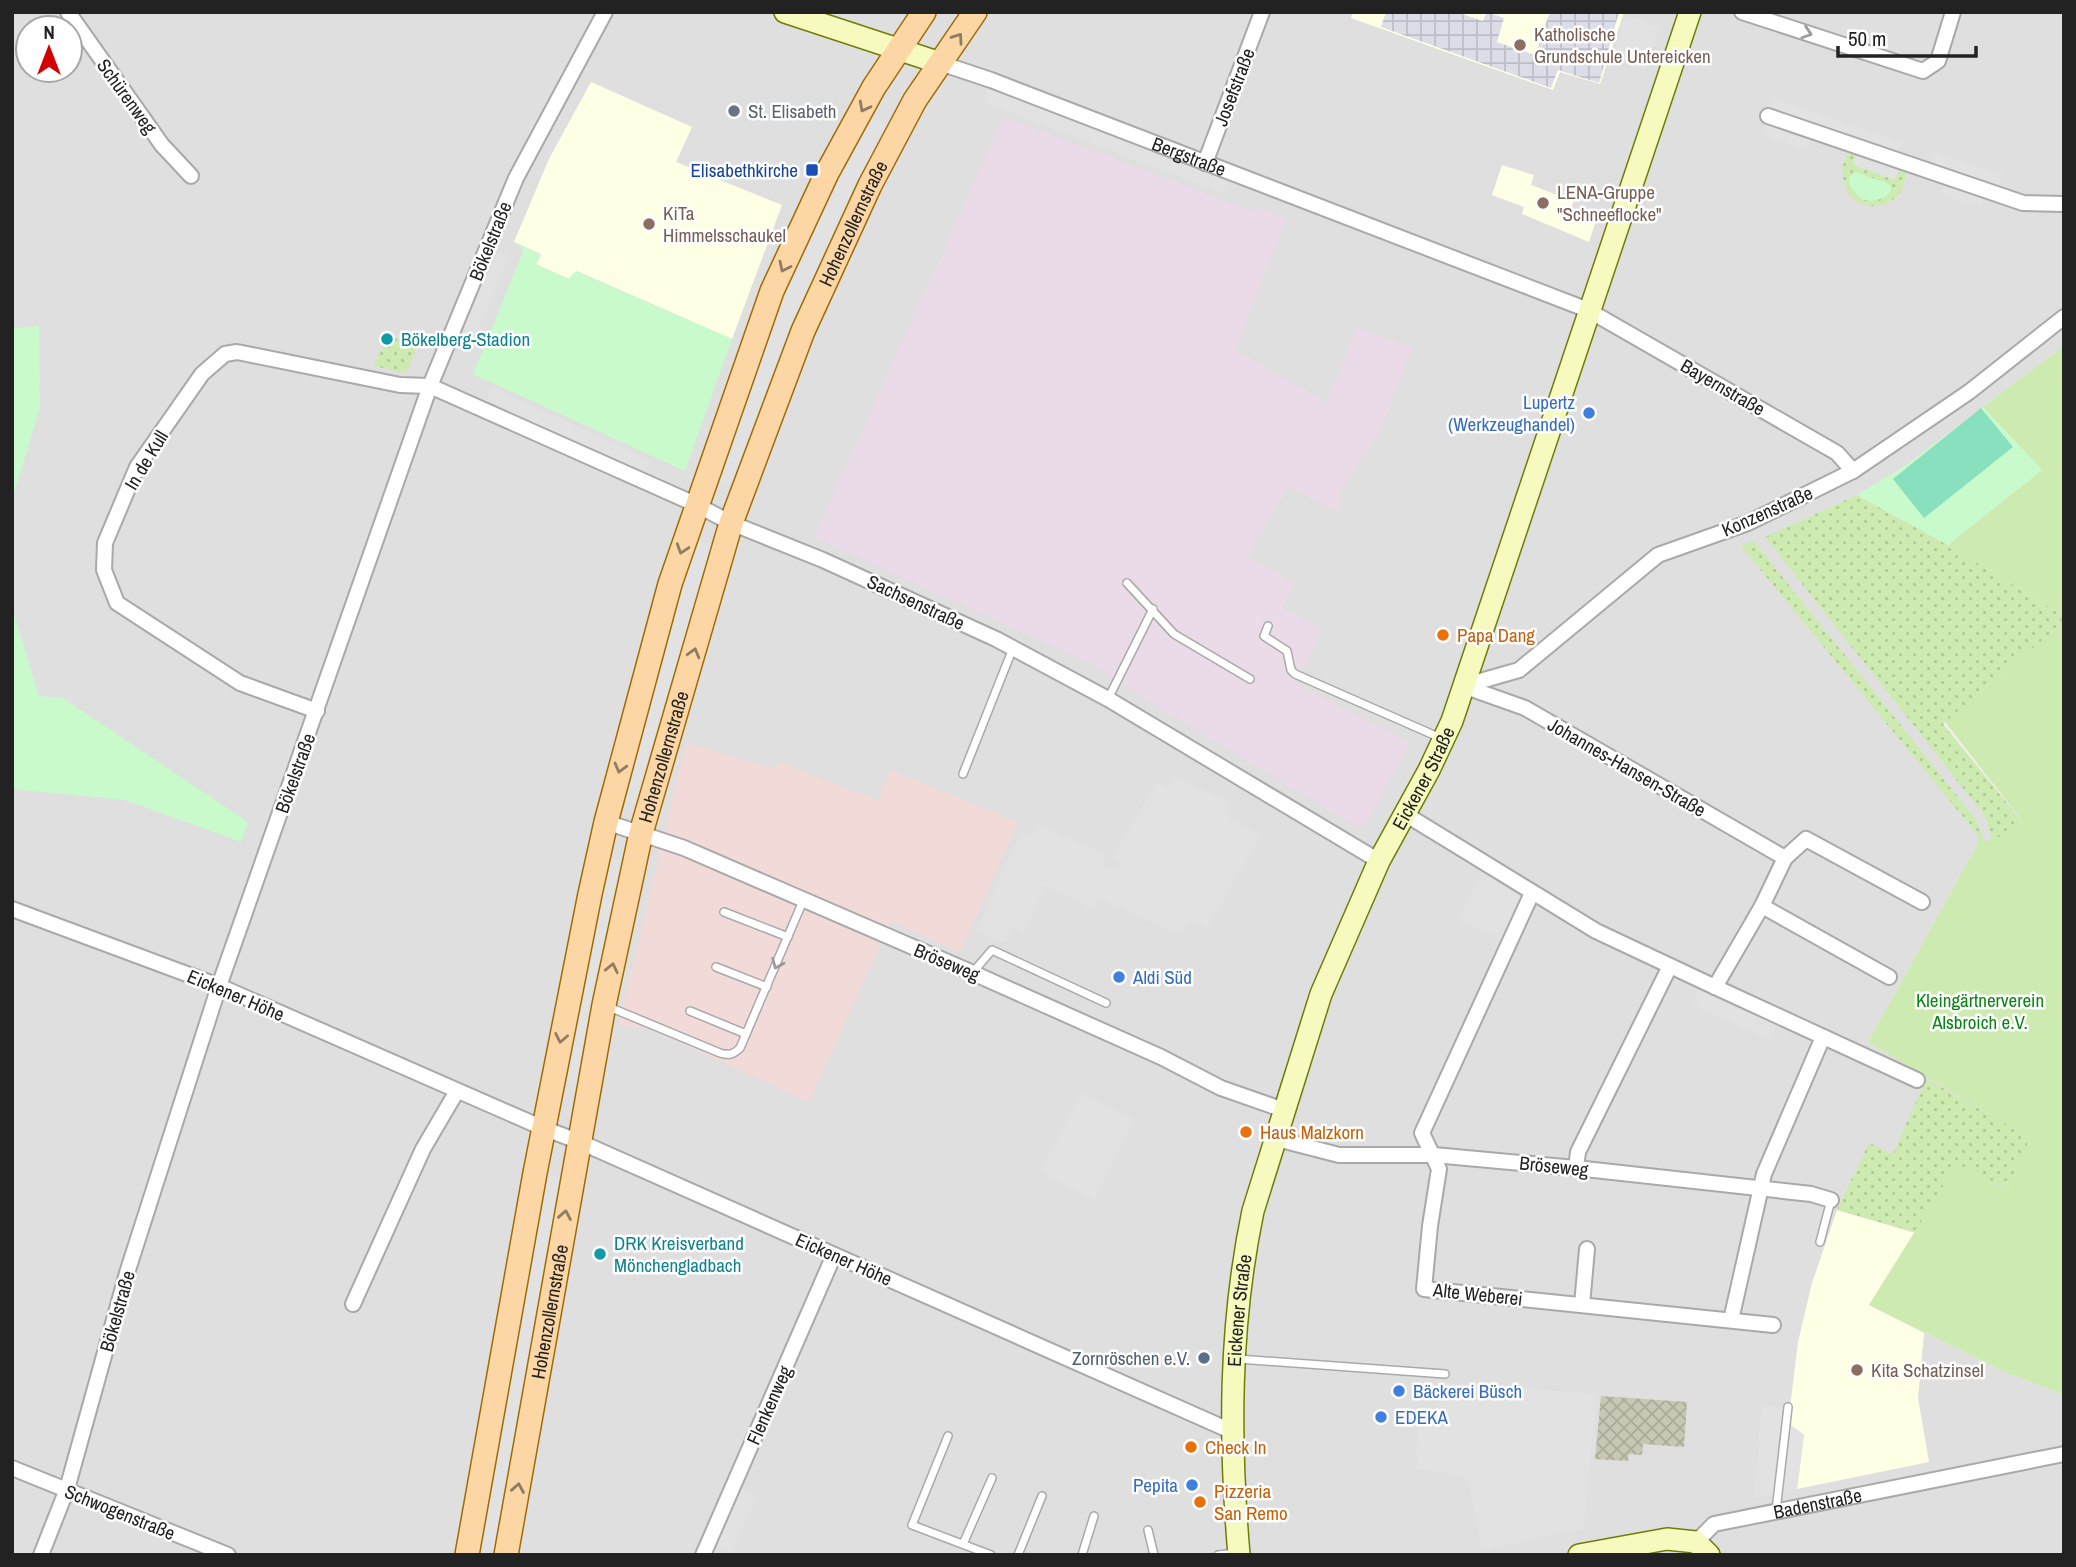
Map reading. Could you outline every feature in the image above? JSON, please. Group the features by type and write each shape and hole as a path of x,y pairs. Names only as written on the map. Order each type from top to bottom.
{"main road":[{"name":"Hohenzollernstraße","path":"467,1555 543,1128 606,822 670,584 772,291 834,161 874,88 924,12"},
{"name":"Hohenzollernstraße","path":"506,1555 604,1005 641,833 731,523 803,331 870,185 915,100 975,12"}],"street":[{"name":"Schürenweg","path":"68,12 162,145 191,176"},
{"name":"Bökelstraße","path":"41,1555 67,1489 127,1273 219,986 430,386 516,178 605,12"},
{"name":"Bergstraße","path":"785,12 940,63 1588,310"},
{"name":"Josefstraße","path":"1205,163 1262,12"},
{"name":"Eickener Straße","path":"1232,1554 1233,1359 1253,1211 1321,993 1379,861 1443,739 1463,686 1690,12"},
{"path":"1742,12 1923,71 1938,61 1953,12"},
{"path":"1768,116 2024,203 2064,204"},
{"name":"Bayernstraße","path":"1588,310 1837,453 1853,471"},
{"name":"Konzenstraße","path":"1463,686 1519,670 1658,555 1748,523 1853,471 1969,392 2064,317"},
{"name":"In de Kull","path":"317,711 240,683 117,603 104,570 105,543 137,467 202,374 225,354 237,352 400,385 430,386"},
{"name":"Sachsenstraße","path":"430,386 697,505 731,523 823,560 1013,648 1108,699 1379,861"},
{"name":"Johannes-Hansen-Straße","path":"1463,686 1525,708 1785,858"},
{"path":"1405,814 1596,931 1917,1080"},
{"name":"Bröseweg","path":"606,822 684,848 973,973 1221,1088 1284,1110"},
{"path":"1715,987 1762,906 1785,858 1806,839 1922,902"},
{"path":"1434,1155 1422,1133 1532,892"},
{"path":"1762,906 1889,977"},
{"name":"Eickener Höhe","path":"12,909 219,986 580,1142 1231,1430"},
{"path":"1576,1168 1578,1152 1670,966"},
{"path":"1731,1320 1764,1174 1823,1037"},
{"path":"353,1304 423,1149 457,1091"},
{"name":"Bröseweg","path":"1277,1139 1339,1155 1434,1155 1811,1194 1831,1200"},
{"name":"Alte Weberei","path":"1434,1155 1439,1168 1424,1289 1773,1325"},
{"path":"1582,1305 1587,1249"},
{"name":"Flenkenweg","path":"703,1555 834,1255"},
{"name":"Badenstraße","path":"1579,1555 1667,1539 1703,1548 1714,1524 2064,1454"},
{"name":"Schwogenstraße","path":"12,1468 228,1555"}],"lane":[{"path":"1127,583 1174,634 1250,679"},
{"path":"1108,699 1153,609"},
{"path":"1268,626 1264,636 1287,651 1291,670 1295,674 1443,739"},
{"path":"963,774 1013,648"},
{"path":"604,1005 727,1055 735,1053 740,1048 803,901"},
{"path":"724,912 789,937"},
{"path":"973,973 992,950 1106,1003"},
{"path":"716,967 767,987"},
{"path":"690,1011 746,1034"},
{"path":"1820,1242 1831,1200"},
{"path":"1233,1359 1445,1374"},
{"path":"1776,1511 1788,1407"},
{"path":"948,1436 912,1525 991,1555"},
{"path":"963,1544 992,1478"},
{"path":"1018,1555 1042,1496"},
{"path":"1082,1555 1094,1516"},
{"path":"1147,1530 1154,1555"}],"shaded area":[{"path":"12,12 2064,12 2064,346 1908,464 1857,495 1783,529 2023,822 2012,833 1978,843 1868,1042 2031,1138 2008,1190 1957,1165 1869,1305 2005,1372 2064,1395 2064,1555 12,1555"},
{"name":"Katholische Grundschule Untereicken","path":"1353,12 1624,12 1600,84 1560,72 1553,90 1351,18"},
{"name":"Katholische Grundschule Untereicken","path":"1386,12 1456,12 1483,21 1487,12 1504,18 1497,42 1535,55 1550,12 1619,12 1599,83 1558,70 1551,88 1381,27"},
{"path":"1626,16 1660,27 1646,70 1612,59"},
{"path":"991,80 1231,173 1223,194 983,102"},
{"name":"KiTa Himmelsschaukel","path":"591,82 692,127 676,162 782,205 732,339 577,271 569,279 536,264 541,254 514,242 549,159"},
{"path":"1774,98 1902,142 1896,160 1901,162 1895,180 1853,165 1859,148 1813,132 1807,150 1761,135"},
{"path":"861,113 899,130 744,489 706,477 728,413"},
{"path":"1004,117 1254,212 1256,208 1286,219 1235,350 1327,403 1356,328 1412,348 1379,433 1340,491 1339,513 1288,486 1248,557 1294,582 1283,608 1321,628 1315,645 1294,683 1410,742 1365,826 1356,826 1149,701 1095,665 814,537"},
{"path":"1935,152 2003,175 1996,194 1987,191 1981,208 1941,194 1946,177 1928,171"},
{"name":"LENA-Gruppe \"Schneeflocke\"","path":"1502,165 1534,175 1531,185 1570,200 1571,196 1575,198 1570,211 1596,220 1589,242 1522,214 1524,207 1492,195"},
{"path":"498,251 510,257 468,351 456,346"},
{"path":"492,387 650,460 644,473 486,400"},
{"path":"686,537 724,548 649,805 612,797"},
{"path":"686,743 777,769 780,762 878,801 890,770 1018,822 960,952 891,921 809,1102 651,1029 618,1026"},
{"path":"1174,776 1230,802 1225,814 1261,836 1207,928 1195,922 1187,923 1181,935 1100,899 1094,909 1045,886 1024,932 1012,927 1004,943 976,931 1021,830 1032,835 1038,824 1107,856 1102,867 1115,869 1121,865 1112,859 1157,782 1168,788"},
{"path":"598,856 635,862 590,1086 553,1077"},
{"path":"1481,873 1523,899 1503,940 1458,919"},
{"path":"1703,982 1780,1017 1770,1040 1693,1005"},
{"path":"1082,1093 1134,1119 1095,1200 1040,1172"},
{"path":"535,1173 572,1180 506,1555 467,1555"},
{"name":"Kita Schatzinsel","path":"1837,1210 1915,1233 1869,1305 1924,1333 1918,1398 1929,1462 1797,1489 1804,1435 1791,1425 1790,1408 1798,1342 1812,1283"},
{"path":"1443,1383 1597,1394 1584,1529 1482,1550 1467,1477 1416,1468 1418,1427 1434,1418"},
{"path":"1601,1396 1687,1402 1684,1447 1643,1444 1642,1455 1629,1454 1628,1461 1595,1459"},
{"path":"1762,1406 1790,1408 1791,1425 1804,1435 1797,1489 1754,1498"},
{"path":"733,1485 757,1495 732,1553 708,1543"}],"green space":[{"path":"1850,152 1856,154 1853,164 1895,179 1899,169 1905,171 1904,185 1898,195 1888,203 1877,206 1855,200 1847,191 1843,177 1844,163"},
{"path":"1855,172 1887,183 1891,191 1878,200 1862,199 1850,187 1849,177"},
{"path":"514,242 541,255 536,264 568,279 576,271 732,339 685,471 473,374 523,252"},
{"path":"39,326 40,408 12,500 12,328"},
{"path":"388,335 417,347 406,373 374,366"},
{"path":"2064,346 2064,616 1948,545 2042,470 1983,407"},
{"path":"1983,407 2042,470 1948,545 1857,495 1908,464"},
{"path":"1981,408 2013,447 1924,518 1893,479"},
{"path":"1857,495 1948,545 2064,616 2064,622 1943,724 2022,822 2011,833 1992,839 1985,816 1765,537"},
{"path":"1754,541 1977,821 1984,841 1978,843 1977,834 1741,546"},
{"path":"12,607 39,696 63,698 248,822 241,842 125,800 12,789"},
{"name":"Kleingärtnerverein Alsbroich e.V.","path":"2064,622 2064,1395 2005,1372 1869,1305 1957,1164 2008,1190 2030,1138 1868,1042 1978,843 2012,833 2023,822 1945,722"},
{"path":"1926,1078 2030,1138 2008,1189 1957,1164 1915,1232 1837,1210 1869,1143 1893,1154"}],"place":[{"name":"Katholische Grundschule Untereicken","path":"1520,45"},
{"name":"St. Elisabeth","path":"734,111"},
{"name":"Elisabethkirche","path":"812,170"},
{"name":"LENA-Gruppe \"Schneeflocke\"","path":"1543,203"},
{"name":"KiTa Himmelsschaukel","path":"649,224"},
{"name":"Bökelberg-Stadion","path":"387,339"},
{"name":"Lupertz (Werkzeughandel)","path":"1589,413"},
{"name":"Papa Dang","path":"1443,635"},
{"name":"Aldi Süd","path":"1119,977"},
{"name":"Haus Malzkorn","path":"1246,1132"},
{"name":"DRK Kreisverband Mönchengladbach","path":"600,1254"},
{"name":"Zornröschen e.V.","path":"1204,1358"},
{"name":"Kita Schatzinsel","path":"1857,1370"},
{"name":"Bäckerei Büsch","path":"1399,1391"},
{"name":"EDEKA","path":"1381,1417"},
{"name":"Check In","path":"1191,1447"},
{"name":"Pepita","path":"1192,1485"},
{"name":"Pizzeria San Remo","path":"1200,1502"}]}
